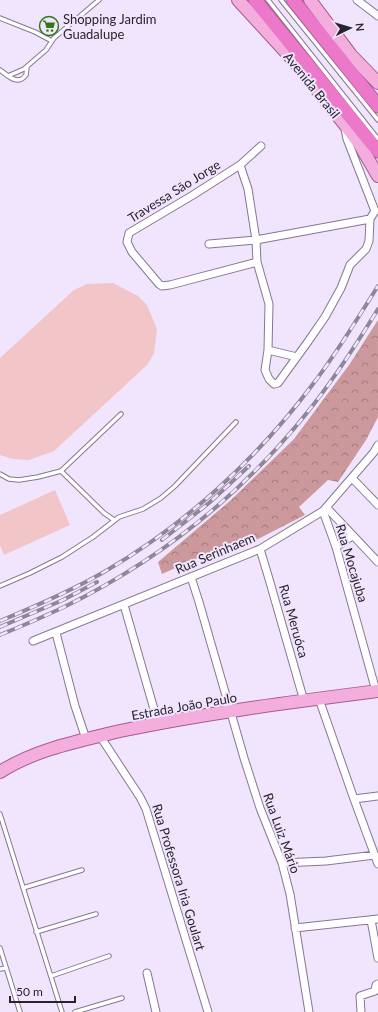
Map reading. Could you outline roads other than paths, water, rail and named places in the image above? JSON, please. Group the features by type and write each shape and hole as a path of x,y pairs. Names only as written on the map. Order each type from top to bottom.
{"highway":[{"name":"Avenida Brasil","path":"256,0 378,151"},
{"path":"293,0 378,106"}],"main road":[{"name":"Avenida Brasil","path":"238,0 293,60 344,124 360,145 378,176"},
{"path":"251,0 270,18"},
{"path":"310,0 351,54 378,83"},
{"name":"Estrada João Paulo","path":"0,772 11,765 49,748 158,723 377,691"}],"street":[{"path":"357,0 378,16"},
{"path":"209,244 256,240 370,219 377,211 347,139 344,124"},
{"name":"Travessa Sāo Jorge","path":"257,262 170,286 162,286 132,252 127,242 129,233 193,195 240,164 261,146"},
{"path":"240,164 248,189 256,240 257,262 269,304 268,350 265,370 269,379 273,383 278,383 325,317 339,292 350,266 366,249 369,241 370,219"},
{"path":"268,350 297,356"},
{"name":"Rua Serinhaem","path":"33,641 56,633 260,549 325,510 374,452 378,445"},
{"path":"352,478 378,505"},
{"path":"325,510 378,562"},
{"name":"Rua Mocajuba","path":"325,510 377,691"},
{"path":"336,547 352,536"},
{"name":"Rua Meruóca","path":"260,549 304,701"},
{"name":"Rua Luiz Mário","path":"190,577 199,602 252,784 282,863 290,894 309,1012"},
{"path":"124,605 158,723"},
{"path":"56,633 75,706 86,739"},
{"path":"318,699 375,852 378,864"},
{"name":"Rua Professora Iria Goulart","path":"100,736 140,797 146,809 208,1012"},
{"path":"354,799 378,796"},
{"path":"282,863 326,861 375,852"},
{"path":"295,928 374,919 378,958"},
{"path":"146,973 156,1012"},
{"path":"361,1012 360,996 375,991 376,985 378,984"}],"lane":[{"path":"8,76 16,74 27,66 46,50 52,41 99,0"},
{"path":"268,0 378,139"},
{"path":"281,0 378,120"},
{"path":"0,18 35,32 52,41"},
{"path":"0,70 16,80 21,80 26,75 27,66"},
{"path":"0,474 9,479 19,480 61,471 121,414"},
{"path":"0,586 62,557 93,537 114,520 128,513 143,509 161,498 236,422"},
{"path":"61,471 104,513 114,520"},
{"path":"0,814 62,1012"},
{"path":"23,888 82,870"},
{"path":"36,932 96,914"},
{"path":"0,948 20,1012"},
{"path":"50,976 109,956"},
{"path":"0,970 6,968"},
{"path":"75,1012 122,998"}],"railway":[{"path":"0,621 92,579 134,554 191,512 244,464 291,412 347,336 378,286"},
{"path":"0,635 64,607 99,589 165,547 226,499 281,444 306,414 344,363 378,309"},
{"path":"162,540 209,503 249,466"},
{"path":"0,627 63,600 97,582"}],"place":[{"name":"Shopping Jardim Guadalupe","path":"49,26"}]}
